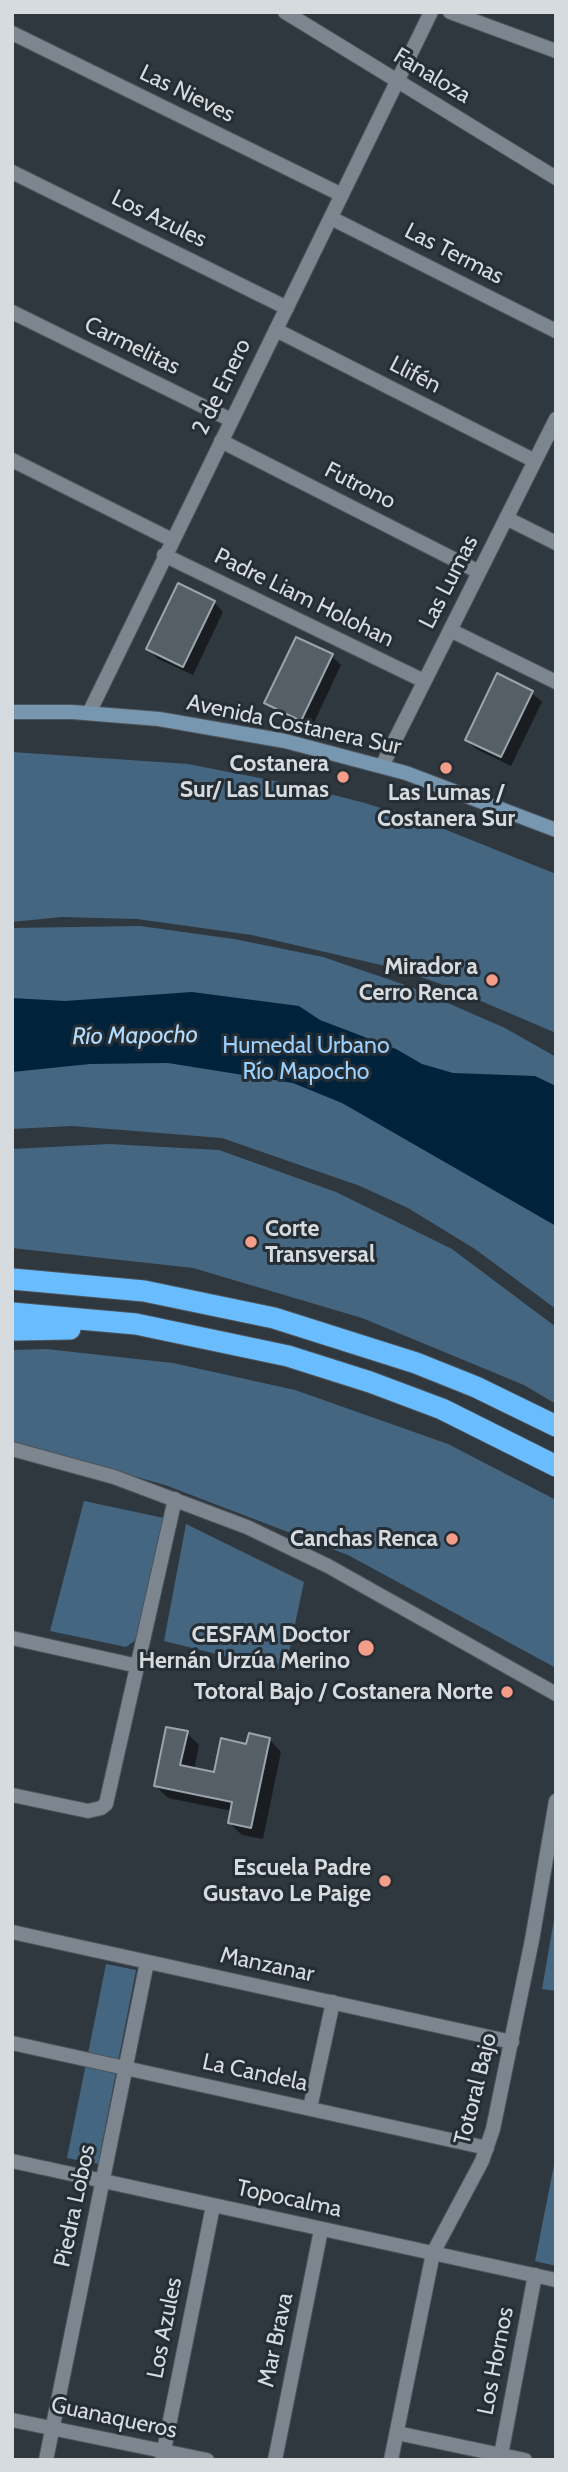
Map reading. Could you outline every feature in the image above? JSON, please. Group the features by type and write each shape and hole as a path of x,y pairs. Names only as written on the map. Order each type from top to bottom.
{"highway":[{"path":"12,1279 144,1291 274,1318 403,1358 476,1387 556,1426"},
{"path":"12,1313 136,1324 261,1349 343,1372 442,1409 556,1465"},
{"path":"12,1330 136,1324"}],"main road":[{"name":"Avenida Costanera Sur","path":"12,712 89,713 205,726 285,741 382,766 459,791 556,830"}],"street":[{"name":"Fanaloza","path":"285,12 556,178"},
{"name":"2 de Enero","path":"89,713 431,12"},
{"path":"450,12 556,51"},
{"name":"Las Nieves","path":"12,33 342,195"},
{"name":"Los Azules","path":"12,172 286,308"},
{"name":"Las Termas","path":"331,218 556,331"},
{"name":"Carmelitas","path":"12,312 231,420"},
{"name":"Llifén","path":"276,330 535,461"},
{"name":"Las Lumas","path":"382,766 556,419"},
{"name":"Futrono","path":"221,441 479,572"},
{"path":"12,460 172,540"},
{"path":"506,518 556,542"},
{"name":"Padre Liam Holohan","path":"164,555 424,681"},
{"path":"450,630 556,682"},
{"path":"12,1449 82,1467 176,1499 306,1554 556,1694"},
{"path":"12,1795 88,1811 101,1808 109,1797 176,1499"},
{"path":"12,1638 138,1666"},
{"name":"Totoral Bajo","path":"391,2460 433,2253 488,2148 512,2042 556,1801"},
{"name":"Manzanar","path":"12,1932 512,2042"},
{"name":"Piedra Lobos","path":"46,2460 148,1962"},
{"path":"310,2109 332,2002"},
{"name":"La Candela","path":"12,2043 488,2148"},
{"name":"Topocalma","path":"12,2161 556,2280"},
{"name":"Los Azules","path":"162,2455 213,2206"},
{"name":"Mar Brava","path":"275,2460 321,2230"},
{"name":"Los Hornos","path":"500,2455 535,2275"},
{"name":"Guanaqueros","path":"12,2420 162,2455 206,2460"},
{"path":"397,2433 524,2460"}],"green space":[{"path":"12,752 188,764 290,784 365,803 434,825 556,874 556,1033 441,984 394,968 252,935 137,919 61,917 12,922"},
{"name":"Humedal Urbano Río Mapocho","path":"140,926 234,939 323,957 411,987 505,1028 556,1057 556,1309 475,1249 408,1208 360,1186 222,1138 72,1126 12,1129 12,928"},
{"path":"109,1144 219,1150 336,1192 452,1249 556,1327 556,1404 524,1385 362,1318 193,1268 12,1248 12,1149"},
{"path":"46,1349 173,1363 295,1390 448,1444 556,1500 556,1668 348,1555 165,1485 12,1441 12,1350"},
{"path":"84,1501 164,1518 137,1639 126,1647 50,1631"},
{"path":"186,1524 304,1582 285,1671 164,1641"},
{"path":"556,1908 556,1991 542,1989"},
{"path":"106,1964 136,1970 98,2164 67,2158"},
{"path":"556,2155 556,2266 535,2261"}],"water":[{"name":"Río Mapocho","path":"192,992 299,1006 320,1020 396,1049 422,1064 453,1073 535,1076 556,1086 556,1226 342,1103 293,1083 168,1063 90,1064 12,1072 12,998 65,1001"}],"building":[{"path":"178,583 215,601 183,667 146,649"},
{"path":"296,637 333,654 301,721 264,703"},
{"path":"497,673 533,691 501,757 465,740"},
{"path":"166,1727 188,1731 180,1765 214,1772 221,1738 246,1744 249,1733 270,1738 251,1828 228,1823 232,1802 154,1786"}],"place":[{"name":"Las Lumas / Costanera Sur","path":"446,768"},
{"name":"Costanera Sur/ Las Lumas","path":"343,777"},
{"name":"Mirador a Cerro Renca","path":"492,980"},
{"name":"Corte Transversal","path":"251,1242"},
{"name":"Canchas Renca","path":"452,1539"},
{"name":"CESFAM Doctor Hernán Urzúa Merino","path":"366,1648"},
{"name":"Totoral Bajo / Costanera Norte","path":"507,1692"},
{"name":"Escuela Padre Gustavo Le Paige","path":"385,1881"}]}
